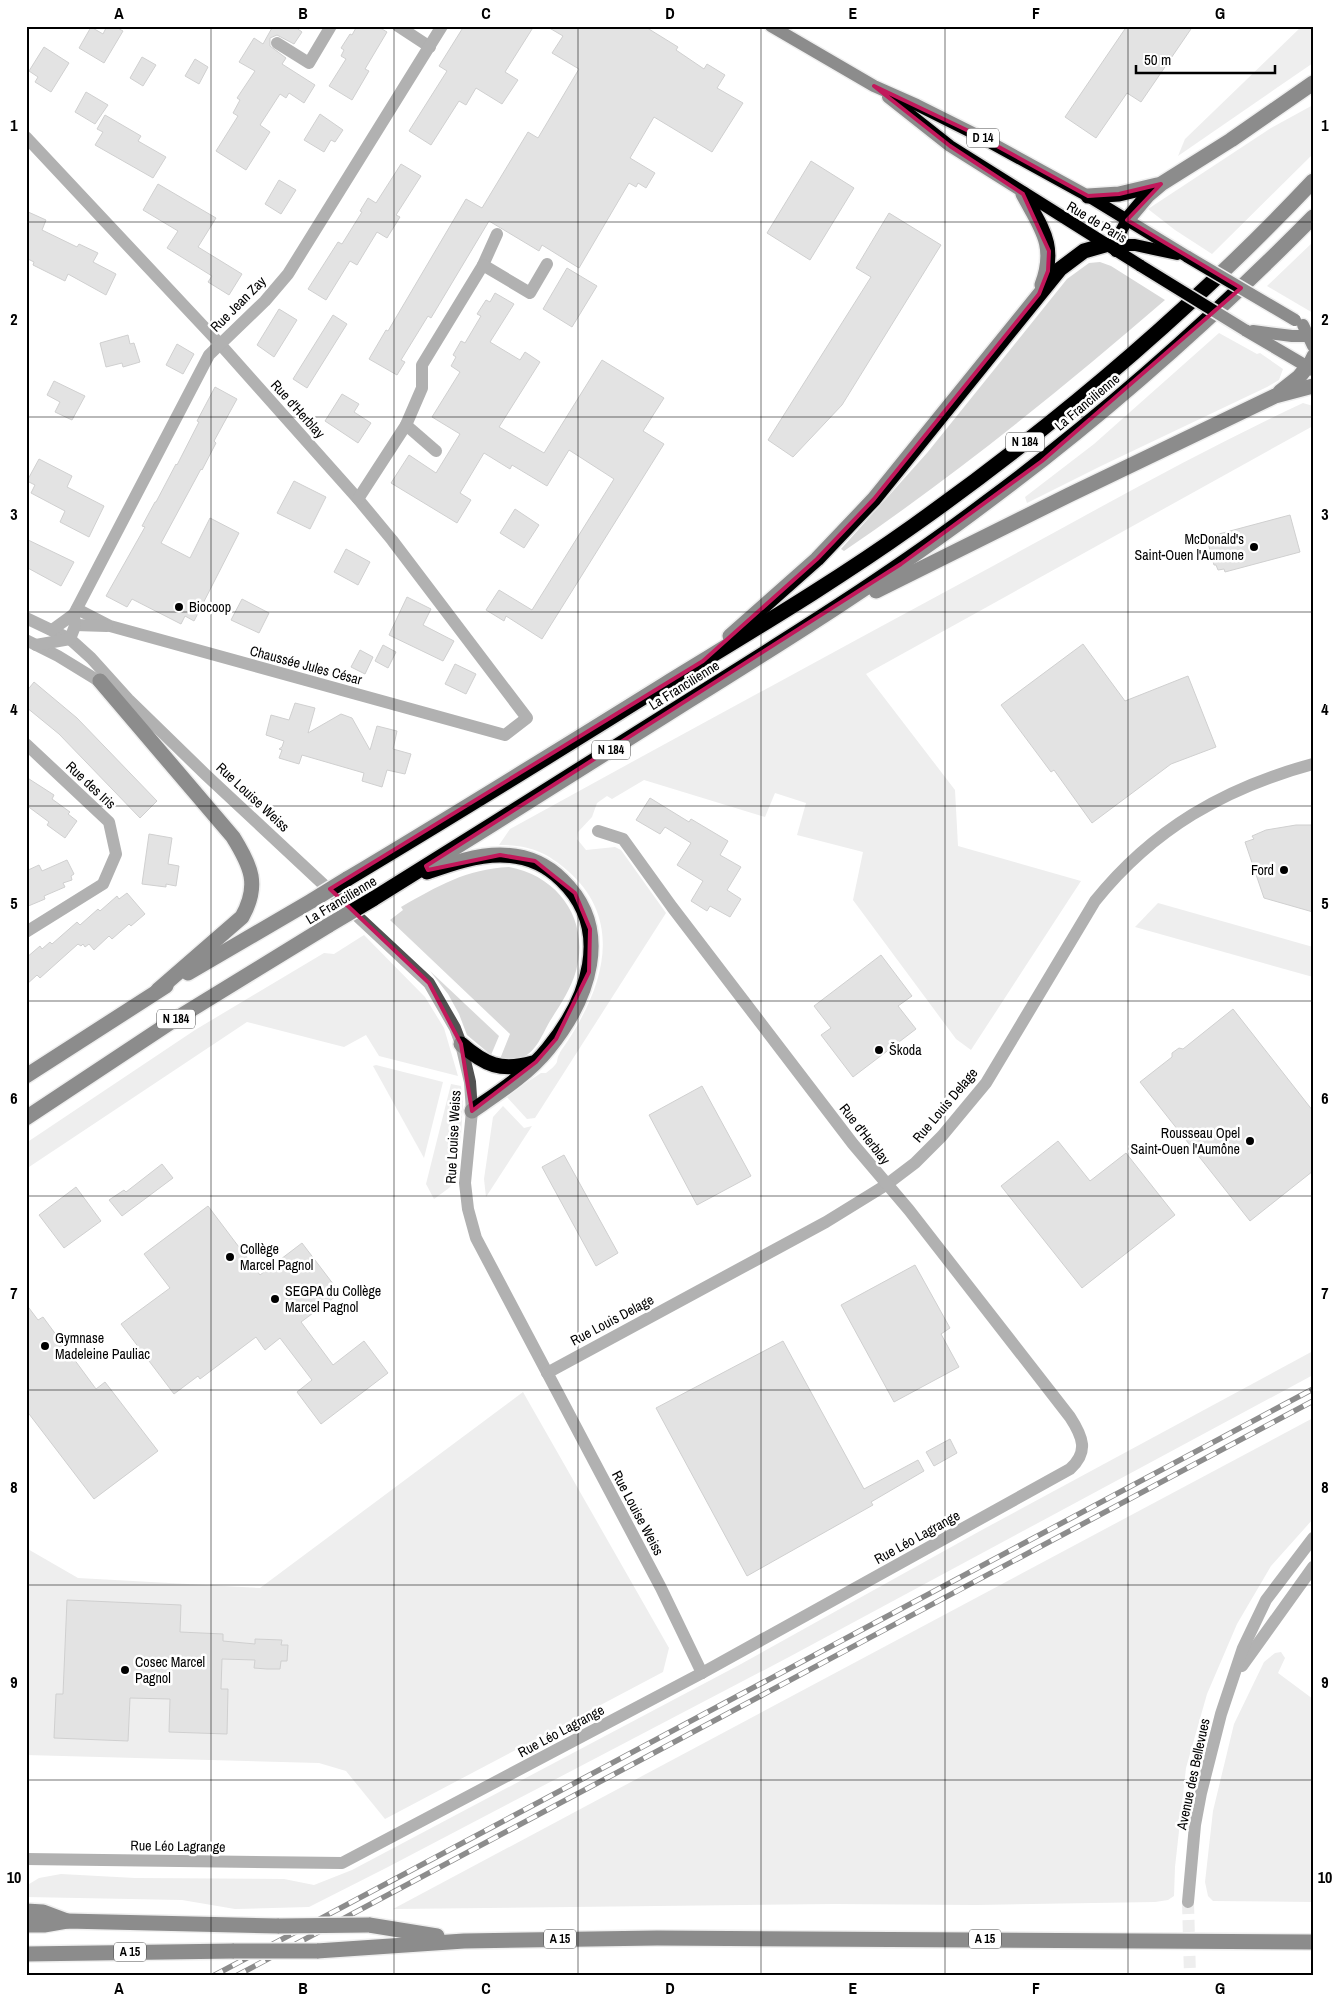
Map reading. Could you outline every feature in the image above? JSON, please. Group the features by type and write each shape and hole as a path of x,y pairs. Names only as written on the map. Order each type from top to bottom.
{"highway":[{"path":"1127,220 1148,195 1161,184 1230,140 1313,83"},
{"name":"La Francilienne","path":"26,1076 158,990 426,832 793,606 898,536 1032,437 1140,347 1244,251 1313,181"},
{"path":"1088,196 1119,194 1161,184"},
{"path":"1023,194 1043,232 1049,251 1048,271 1039,294"},
{"name":"La Francilienne","path":"26,1118 172,1022 373,899 816,621 902,564 986,504 1072,436 1200,327 1264,267 1313,217"},
{"path":"703,661 816,559 874,499 1060,269 1073,257 1091,248 1112,247"},
{"path":"1275,396 1299,377 1311,364"},
{"path":"816,621 1069,495 1275,396 1313,386"},
{"path":"100,681 233,837 246,857 250,873 252,889 250,902 242,917 158,990"},
{"path":"406,878 480,857 500,855 535,861 557,875 575,893 583,908 590,929 592,956 589,972 571,1014 556,1039 536,1062 517,1079 472,1111"},
{"path":"461,1044 484,1061 503,1068 519,1067 536,1062"},
{"path":"26,1911 43,1912 67,1921"},
{"path":"26,1925 44,1926 67,1921 279,1926 369,1925 464,1941"},
{"name":"A 15","path":"26,1954 317,1951 464,1941 657,1938 1313,1942"}],"main road":[{"name":"Rue de Paris","path":"772,26 874,86 950,146 1023,194 1269,344 1311,364"},
{"name":"Rue de Paris","path":"778,26 791,36"},
{"name":"Rue de Paris","path":"874,86 975,134 1088,196 1127,220 1161,247"},
{"path":"1112,247 1127,220"},
{"path":"1112,247 1135,245 1161,247 1188,257 1308,332"},
{"path":"1246,330 1279,335 1308,332"}],"street":[{"path":"277,43 309,63 331,26"},
{"path":"398,26 430,47"},
{"name":"Rue Jean Zay","path":"75,616 209,355 265,301 288,274 442,26"},
{"name":"Rue d'Herblay","path":"26,137 220,344 358,499 392,540 527,718"},
{"path":"358,499 406,425 422,388 422,366 483,265 497,234"},
{"path":"483,265 530,293 547,264"},
{"path":"406,425 436,452"},
{"path":"28,620 52,630 75,616"},
{"path":"30,644 70,639 75,616"},
{"name":"Chaussée Jules César","path":"75,616 505,735 527,718"},
{"name":"Rue Louise Weiss","path":"52,630 70,639 91,658 128,700 429,984 447,1012 461,1044 470,1082 472,1111 465,1196 472,1225 487,1259 661,1588 702,1673"},
{"path":"30,644 100,681 128,700"},
{"name":"Rue des Iris","path":"26,744 109,822 116,854 103,884 26,932"},
{"name":"Rue Louis Delage","path":"547,1373 826,1222 886,1185 915,1163 936,1143 986,1083 1095,901 1115,876 1178,822 1230,792 1313,764"},
{"name":"Rue d'Herblay","path":"598,831 623,839 672,907 886,1185 908,1210 1079,1430 1082,1439 1081,1452 1077,1463 1070,1469"},
{"name":"Rue Léo Lagrange","path":"26,1859 342,1863 702,1673 1070,1469"},
{"name":"Avenue des Bellevues","path":"1188,1902 1195,1825 1201,1793 1218,1724 1243,1648 1266,1600 1313,1538"},
{"name":"Avenue des Bellevues","path":"1232,1684 1252,1649 1313,1567"}],"highlighted area":[{"path":"874,86 975,134 1088,196 1119,194 1161,184 1127,220 1241,288 1042,461 901,564 426,866 428,870 500,855 535,861 575,893 590,929 589,972 556,1039 536,1062 472,1111 461,1044 429,983 330,889 703,661 817,559 874,499 1039,294 1048,271 1049,251 1023,194 950,146"}],"shaded area":[{"path":"1302,26 1313,26 1313,63 1178,156 1185,139"},
{"path":"1313,105 1313,154 1212,254 1175,230 1148,209 1271,128"},
{"path":"1313,242 1313,313 1267,286"},
{"path":"1100,262 1111,266 1165,300 1048,398 968,461 886,522 844,551 841,549 927,453 1067,279 1089,263"},
{"path":"1219,333 1257,354 1260,353 1283,369 1279,380 1027,503 1025,497 1094,444"},
{"path":"1303,403 1313,406 1313,426 866,674 955,790 958,846 1081,881 971,1050 956,1039 853,900 863,852 797,835 806,803 775,793 765,817 644,780 612,799 607,796 597,803 592,817 578,832 577,839 586,850 615,847 621,850 666,913 535,1118 527,1119 506,1096 541,1073 546,1073 557,1062 560,1052 578,1024 589,1002 598,979 602,956 602,934 597,912 586,891 568,871 552,858 528,848 499,845 510,829 1134,489"},
{"path":"509,867 527,872 543,880 556,891 574,918 578,935 579,953 576,971 571,984 539,1042 528,1055 512,1060 500,1059 510,1034 390,920 403,910 401,907 453,880 479,871"},
{"path":"1158,903 1313,947 1313,977 1135,927"},
{"path":"364,935 425,997 444,1028 458,1076 379,1056 366,1035 344,1047 247,1022 26,1169 26,1143 195,1030 324,953 334,954"},
{"path":"430,971 499,1036 491,1055 467,1035 459,1014 448,994"},
{"path":"376,1065 443,1082 424,1158 373,1066"},
{"path":"451,1084 461,1086 463,1103 461,1135 454,1182 434,1199 426,1184"},
{"path":"503,1106 524,1128 532,1126 486,1197 484,1179 493,1117"},
{"path":"1313,1351 1313,1375 789,1657 309,1907 235,1909 182,1900 26,1897 26,1886 39,1878 61,1874 135,1878 284,1879 314,1885 352,1870 741,1664 980,1531"},
{"path":"523,1392 669,1648 663,1672 385,1819 346,1771 319,1763 26,1755 26,1548 78,1578 260,1588"},
{"path":"1313,1418 1313,1519 1271,1566 1237,1624 1207,1694 1186,1768 1175,1867 1174,1896 1168,1900 1155,1902 976,1905 834,1904 393,1909"},
{"path":"1281,1652 1285,1658 1278,1673 1313,1699 1313,1902 1213,1901 1208,1896 1205,1882 1213,1811 1234,1724 1264,1662 1275,1653"}],"building":[{"path":"107,26 114,26 123,31 104,63 79,48 91,27 103,34"},
{"path":"273,26 294,26 302,32 294,44 277,35 270,38 270,46 286,58 282,64 315,85 304,103 289,93 286,98 280,94 260,125 270,132 246,170 216,151 238,116 233,113 240,100 237,98 255,71 239,62 254,38 263,44"},
{"path":"357,26 377,26 387,32 365,69 369,71 352,100 329,86 346,59 341,56 344,50 341,48"},
{"path":"464,26 534,26 505,72 518,80 502,104 476,88 466,105 459,101 431,145 409,131 447,71 439,66"},
{"path":"546,26 644,26 678,47 676,50 704,69 707,64 725,75 717,88 743,103 712,152 654,117 630,158 655,173 646,188 638,183 636,187 629,183 579,268 542,245 539,251 489,221 431,318 428,316 401,360 405,362 397,375 369,359 386,330 388,331 466,199 482,208 528,132 538,138 579,69 552,53 563,36"},
{"path":"1127,26 1193,26 1141,102 1127,93 1096,138 1065,117"},
{"path":"44,47 69,63 51,92 35,82 38,77 29,71"},
{"path":"142,57 156,65 143,86 130,78"},
{"path":"195,59 208,67 199,84 185,76"},
{"path":"86,92 108,105 95,124 75,112"},
{"path":"320,114 343,130 335,142 331,140 324,152 304,140"},
{"path":"105,115 141,136 138,141 166,157 153,178 95,145 103,132 97,129"},
{"path":"811,161 854,188 810,260 767,233"},
{"path":"401,164 421,176 396,215 400,217 387,238 377,232 357,265 350,261 326,300 308,289 338,242 342,244 362,212 360,211 368,198 376,203"},
{"path":"279,180 296,190 281,214 265,204"},
{"path":"158,184 216,218 198,247 242,274 229,295 208,282 212,276 167,248 178,231 143,210"},
{"path":"26,211 46,220 42,230 77,247 79,244 98,253 93,262 116,274 106,295 68,274 65,281 33,265 34,262 28,259 26,261"},
{"path":"889,213 941,245 842,405 793,457 768,440 871,277 856,268"},
{"path":"567,268 597,286 572,327 543,309"},
{"path":"495,293 514,304 490,342 520,360 525,352 540,362 499,427 544,453 602,360 664,398 643,431 664,444 542,639 506,616 504,621 486,610 499,590 532,610 614,479 569,450 547,486 512,465 510,469 484,453 460,493 471,500 457,523 391,483 409,455 436,473 460,434 432,417 460,372 451,366 456,357 453,355 461,341 465,343 481,316 477,314 486,300 490,302"},
{"path":"279,309 297,320 274,357 257,345"},
{"path":"333,315 347,324 307,388 293,379"},
{"path":"128,335 130,344 134,343 140,362 123,367 122,363 106,367 100,343"},
{"path":"177,344 194,354 183,374 166,365"},
{"path":"54,381 85,396 72,420 55,412 60,402 47,395"},
{"path":"215,387 237,399 214,441 216,443 202,470 161,543 190,558 210,518 239,533 194,621 185,616 181,624 132,599 127,607 106,596 145,527 142,526 177,465"},
{"path":"342,394 359,404 354,412 371,423 358,443 325,421"},
{"path":"39,459 72,476 67,487 104,506 89,537 60,522 65,511 31,493 35,485 27,481"},
{"path":"294,481 326,497 310,529 277,513"},
{"path":"515,509 539,525 524,548 500,533"},
{"name":"McDonald's Saint-Ouen l'Aumone","path":"1290,515 1300,552 1225,572 1224,569 1218,570 1216,565 1214,565 1208,543 1216,541 1215,535"},
{"path":"26,539 74,562 61,586 26,567"},
{"path":"346,549 370,562 358,585 334,572"},
{"path":"407,597 431,609 423,625 454,641 443,661 389,635"},
{"path":"242,599 269,613 259,633 231,620"},
{"path":"1083,644 1125,701 1188,676 1216,747 1171,764 1092,823 1054,770 1051,772 1001,705"},
{"path":"383,645 396,652 388,668 375,661"},
{"path":"360,650 373,657 365,674 351,667"},
{"path":"455,664 476,674 466,694 445,684"},
{"path":"34,682 77,718 157,801 140,818 59,734 26,707 26,692"},
{"path":"295,703 315,708 308,733 341,714 352,718 370,750 377,726 397,731 393,749 411,754 405,774 387,770 382,787 362,781 364,773 302,755 299,764 279,758 282,750 279,749 284,741 266,735 271,715 289,720"},
{"path":"26,777 54,795 52,799 70,812 68,814 77,821 65,838 47,825 49,822 26,805"},
{"path":"650,798 689,822 691,819 728,841 720,855 741,867 727,890 741,899 730,917 710,906 707,911 691,901 703,881 677,865 691,843 665,827 660,834 636,820"},
{"name":"Ford","path":"1296,825 1313,825 1313,912 1264,898 1245,842 1254,839 1252,836 1266,830"},
{"path":"149,834 172,838 168,864 179,866 176,886 166,884 166,887 142,884"},
{"path":"67,860 74,874 71,876 72,880 63,883 65,887 44,896 45,899 26,907 26,871 39,865 42,871"},
{"path":"127,893 145,914 131,926 129,924 112,939 109,936 94,950 89,944 85,947 83,944 81,946 78,944 40,978 37,975 26,985 26,958 40,946 42,949 50,942 52,944 77,922 80,925 117,896 119,899"},
{"path":"881,955 912,996 898,1006 916,1029 853,1077 821,1035 831,1028 814,1006"},
{"name":"Rousseau Opel Saint-Ouen l'Aumône","path":"1233,1009 1313,1111 1313,1171 1250,1221 1140,1082 1172,1057 1172,1053 1179,1048 1183,1049"},
{"path":"702,1086 751,1176 697,1205 649,1115"},
{"path":"1058,1141 1090,1181 1126,1153 1175,1215 1082,1288 1001,1186"},
{"path":"564,1155 618,1253 596,1266 542,1167"},
{"path":"162,1164 173,1178 122,1216 109,1200 124,1190 126,1192"},
{"path":"76,1187 101,1221 64,1248 39,1215"},
{"path":"208,1206 260,1275 302,1243 340,1293 301,1322 333,1365 364,1341 388,1373 321,1424 297,1392 312,1380 280,1338 265,1350 256,1337 200,1379 198,1376 174,1394 121,1324 170,1288 144,1254"},
{"path":"915,1265 950,1328 941,1334 959,1367 894,1402 841,1305"},
{"path":"26,1304 38,1320 43,1317 96,1389 105,1382 158,1451 94,1499 26,1410"},
{"path":"783,1341 864,1489 918,1460 924,1471 871,1502 873,1505 747,1576 656,1408"},
{"path":"950,1439 957,1453 934,1466 926,1452"},
{"name":"Cosec Marcel Pagnol","path":"67,1600 181,1605 180,1632 223,1634 223,1641 255,1644 255,1639 282,1640 281,1645 288,1645 287,1661 281,1661 280,1669 267,1669 254,1668 255,1660 222,1659 221,1689 228,1689 227,1734 169,1732 170,1699 130,1698 128,1741 54,1738 56,1694 63,1694"}],"tunnel":[{"path":"1188,1902 1190,1976"}],"railway":[{"path":"213,1976 1313,1389"},
{"path":"236,1976 1313,1401"}],"place":[{"name":"McDonald's Saint-Ouen l'Aumone","path":"1254,547"},
{"name":"Biocoop","path":"179,607"},
{"name":"Ford","path":"1284,870"},
{"name":"Škoda","path":"879,1050"},
{"name":"Rousseau Opel Saint-Ouen l'Aumône","path":"1250,1141"},
{"name":"Collège Marcel Pagnol","path":"230,1257"},
{"name":"SEGPA du Collège Marcel Pagnol","path":"275,1299"},
{"name":"Gymnase Madeleine Pauliac","path":"45,1346"},
{"name":"Cosec Marcel Pagnol","path":"125,1670"}]}
